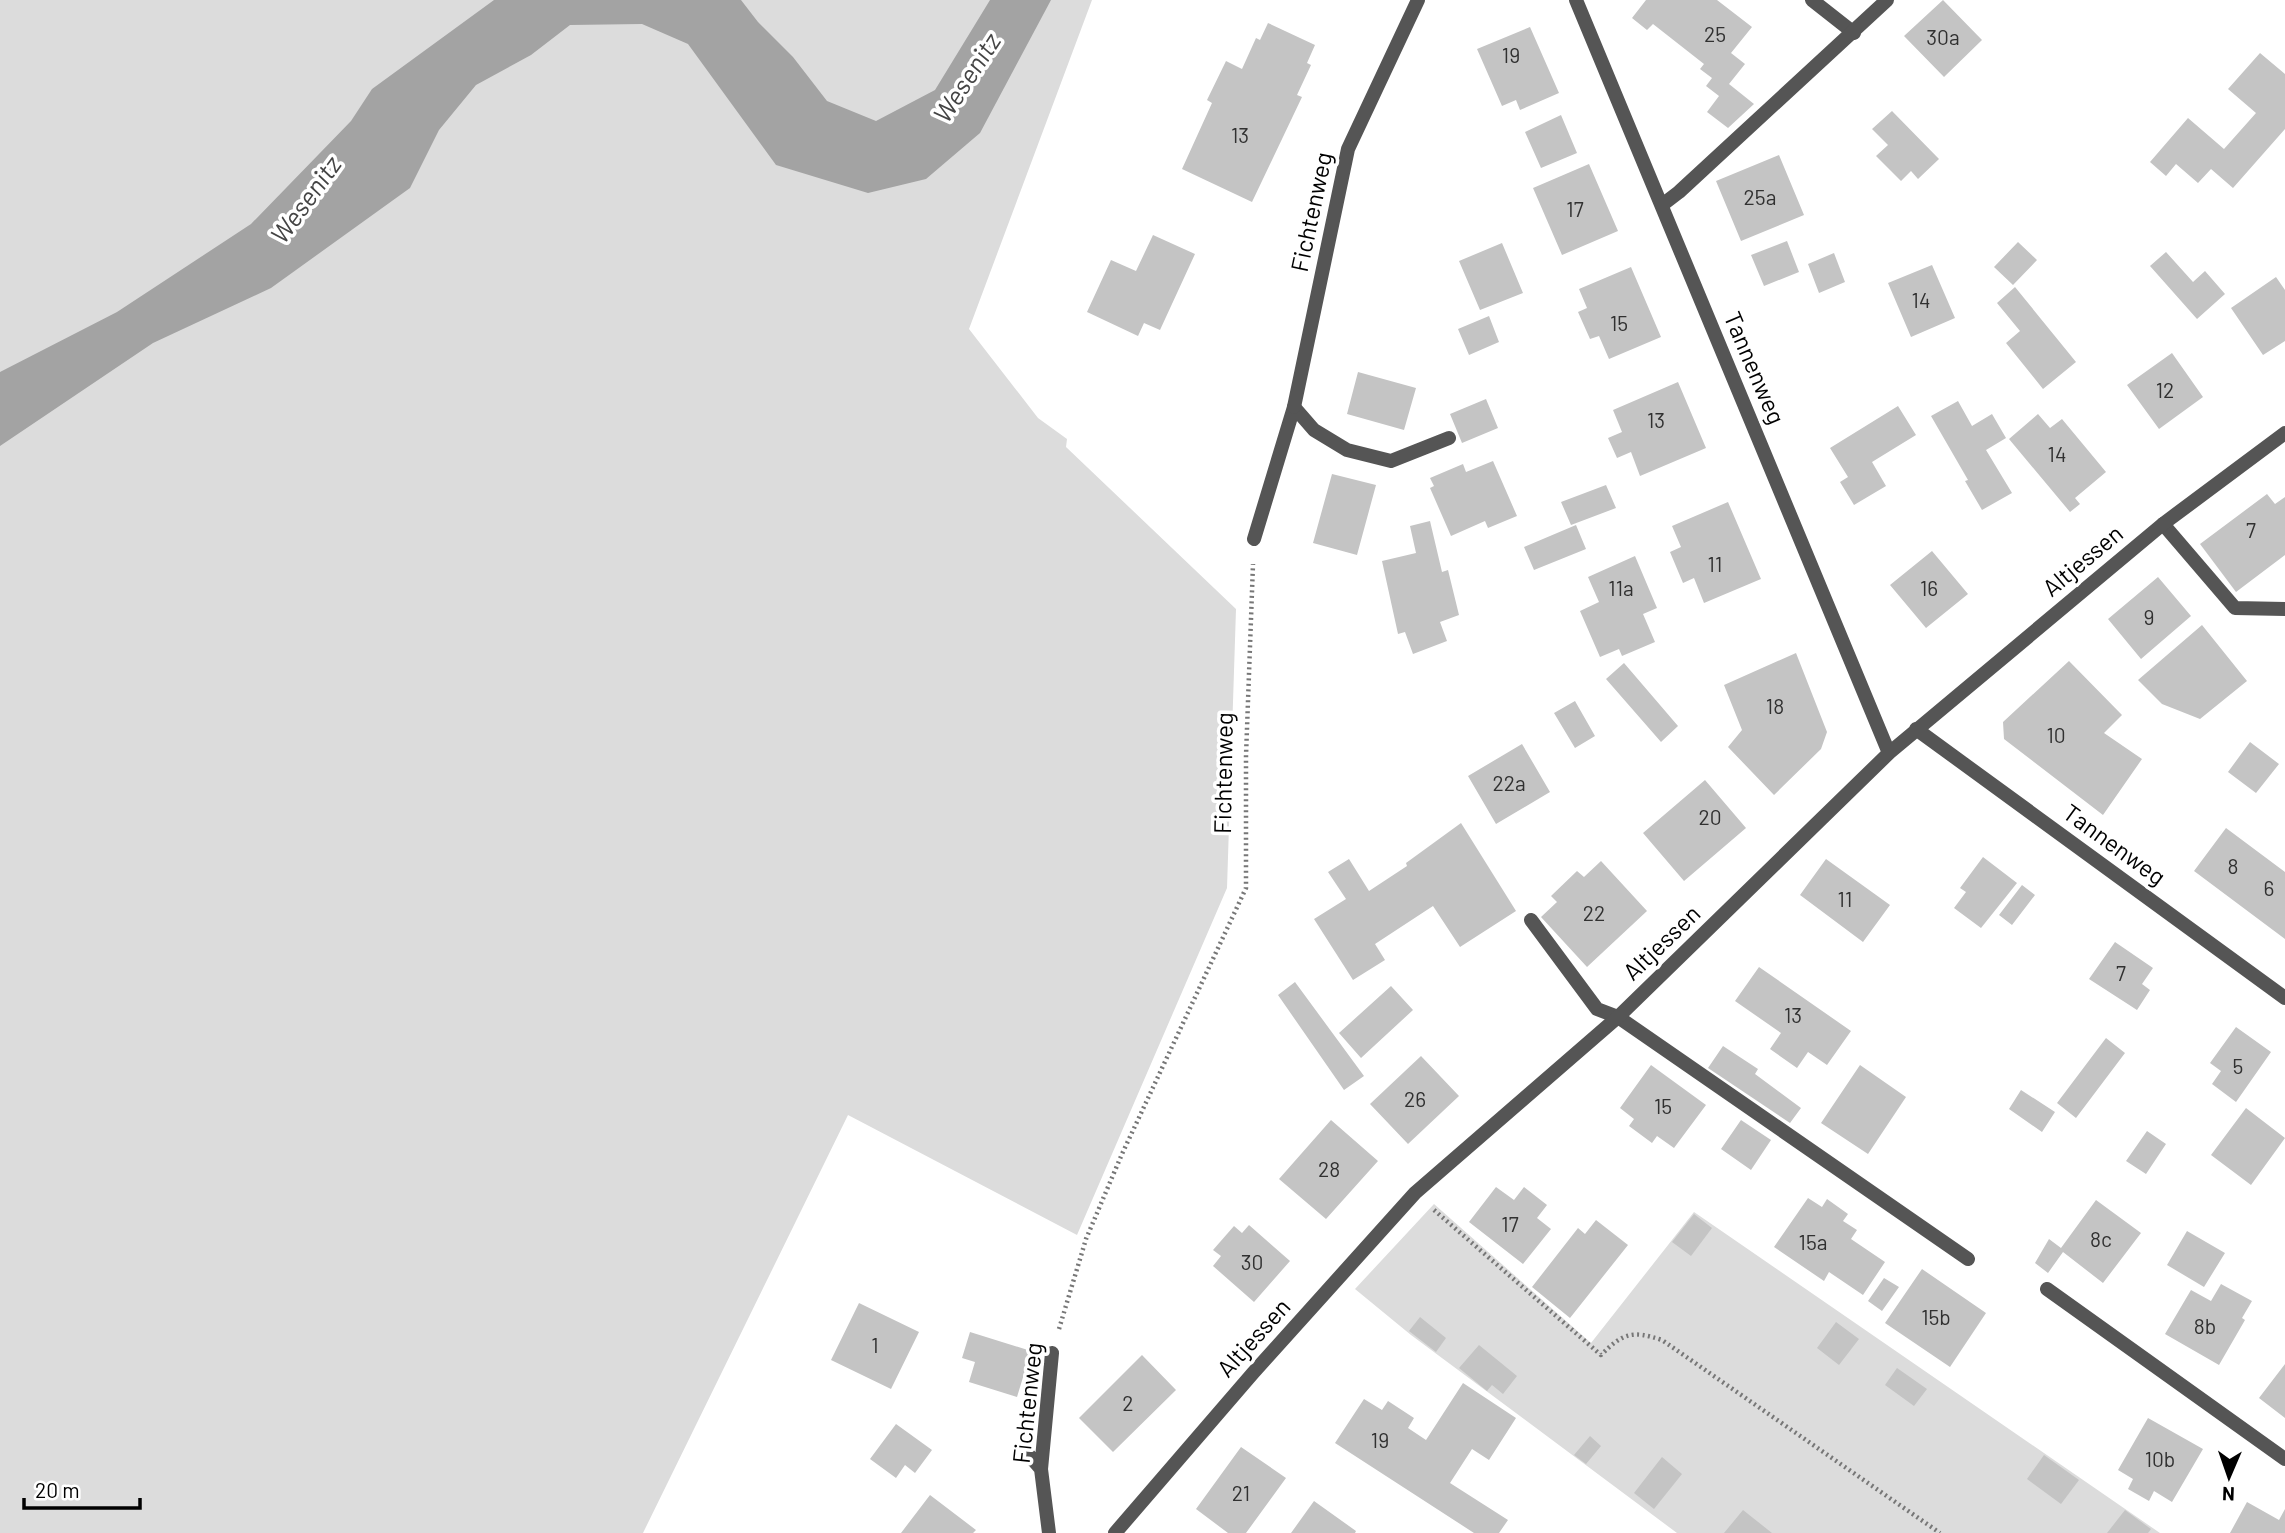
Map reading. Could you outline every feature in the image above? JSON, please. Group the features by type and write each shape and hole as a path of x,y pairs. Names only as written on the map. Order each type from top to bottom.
{"street":[{"name":"Fichtenweg","path":"1254,539 1294,407 1348,149 1418,0"},
{"name":"Tannenweg","path":"1576,0 1889,753"},
{"path":"1812,0 1854,33"},
{"path":"1662,205 1854,33 1887,0"},
{"path":"1294,407 1314,430 1347,450 1391,461 1449,438"},
{"name":"Altjessen","path":"1115,1533 1253,1373 1415,1194 1618,1017 1916,729 2163,524 2285,433"},
{"path":"2163,524 2235,608 2285,609"},
{"name":"Tannenweg","path":"1916,729 2285,998"},
{"path":"1531,920 1597,1009 1618,1017 1968,1259"},
{"path":"2048,1289 2285,1459"},
{"name":"Fichtenweg","path":"1049,1533 1041,1469 1052,1353"},
{"path":"1028,1454 1041,1469"}],"path":[{"name":"Fichtenweg","path":"1052,1353 1086,1239 1122,1154 1245,888 1246,755 1254,539"},
{"path":"1415,1194 1601,1355 1616,1339 1632,1333 1662,1340 1940,1533"}],"shaded area":[{"path":"0,0 1092,0 969,329 1038,418 1067,439 1066,447 1236,609 1227,888 1077,1235 848,1115 643,1533 0,1533"},
{"path":"1434,1204 1591,1343 1694,1212 2160,1533 1677,1533 1411,1335 1355,1289"}],"water":[{"name":"Wesenitz","path":"494,0 741,0 758,22 793,57 827,101 876,121 935,90 990,0 1051,0 980,133 926,179 868,193 776,165 688,44 642,24 570,25 531,55 476,85 439,130 410,188 271,288 153,343 0,446 0,372 117,312 251,224 351,121 372,89"}],"building":[{"path":"1646,0 1717,0 1752,27 1731,53 1745,64 1729,84 1754,104 1728,128 1707,112 1719,96 1706,86 1712,78 1700,69 1704,64 1653,24 1647,30 1632,18"},
{"path":"1943,0 1982,40 1944,77 1904,36"},
{"path":"1268,23 1315,45 1307,63 1311,65 1297,95 1302,97 1252,202 1182,169 1212,103 1207,100 1226,61 1242,69 1256,38 1260,40"},
{"path":"1530,27 1559,93 1520,110 1516,100 1502,106 1477,49"},
{"path":"2260,53 2285,74 2285,129 2233,188 2211,169 2198,183 2176,164 2166,176 2150,162 2188,118 2224,149 2256,113 2228,89"},
{"path":"1892,111 1939,159 1918,179 1911,171 1901,181 1876,156 1888,145 1872,129"},
{"path":"1561,115 1577,153 1541,168 1525,132"},
{"path":"1779,155 1804,215 1741,241 1716,181"},
{"path":"1589,164 1618,231 1562,255 1533,188"},
{"path":"1153,235 1195,254 1160,330 1144,323 1138,336 1087,312 1111,260 1136,271"},
{"path":"1787,241 1799,272 1764,286 1751,255"},
{"path":"2018,242 2037,260 2013,285 1994,267"},
{"path":"1502,243 1523,293 1480,310 1459,261"},
{"path":"2166,252 2193,282 2205,271 2225,294 2197,319 2150,266"},
{"path":"1834,253 1845,282 1819,293 1808,264"},
{"path":"1932,265 1955,318 1911,337 1888,283"},
{"path":"1631,267 1661,337 1609,359 1599,336 1590,339 1578,312 1587,308 1579,289"},
{"path":"2276,277 2285,290 2285,341 2263,355 2231,308"},
{"path":"2015,287 2076,362 2043,389 2006,343 2020,331 1997,303"},
{"path":"1489,316 1499,342 1469,355 1458,329"},
{"path":"2172,353 2203,397 2159,429 2127,385"},
{"path":"1358,372 1416,388 1404,430 1347,414"},
{"path":"1678,382 1706,448 1640,476 1631,452 1617,458 1608,438 1622,432 1613,410"},
{"path":"1486,399 1498,428 1462,443 1450,414"},
{"path":"1958,401 1972,426 1992,414 2006,438 1986,450 2012,493 1982,510 1931,416"},
{"path":"1898,406 1916,435 1872,462 1886,486 1854,505 1840,482 1848,477 1830,448"},
{"path":"2038,414 2050,428 2062,419 2106,472 2075,498 2080,504 2070,512 2009,439"},
{"path":"1493,461 1517,516 1488,528 1485,521 1451,536 1430,488 1434,486 1430,478 1463,464 1466,472"},
{"path":"1332,474 1376,485 1357,555 1313,543"},
{"path":"1606,485 1616,508 1571,525 1561,502"},
{"path":"2267,494 2275,504 2285,497 2285,555 2236,592 2200,544"},
{"path":"1728,502 1761,579 1704,603 1694,578 1683,583 1670,552 1681,547 1672,526"},
{"path":"1430,521 1442,572 1448,570 1459,615 1440,622 1447,641 1413,654 1405,632 1398,634 1382,561 1416,553 1410,526"},
{"path":"1576,525 1586,549 1534,570 1524,547"},
{"path":"1932,551 1968,594 1926,628 1890,585"},
{"path":"1635,556 1657,608 1643,614 1655,642 1622,656 1619,649 1600,657 1580,611 1599,602 1588,577"},
{"path":"2158,577 2191,616 2141,659 2108,619"},
{"path":"2202,625 2247,681 2200,719 2162,704 2138,680"},
{"path":"1796,653 1827,732 1821,749 1774,795 1728,747 1742,730 1724,685"},
{"path":"2069,661 2122,715 2104,733 2142,759 2103,815 2004,739 2003,722"},
{"path":"1624,663 1678,726 1661,742 1606,679"},
{"path":"1575,701 1595,736 1575,748 1554,713"},
{"path":"2250,742 2279,764 2256,793 2228,772"},
{"path":"1522,744 1550,792 1496,824 1468,776"},
{"path":"1705,780 1746,828 1684,881 1643,833"},
{"path":"1461,823 1516,911 1460,947 1433,906 1375,944 1385,960 1353,980 1314,919 1346,899 1328,872 1349,859 1369,891 1407,866 1406,863"},
{"path":"2226,828 2285,872 2285,939 2194,871"},
{"path":"1983,857 2017,883 1981,928 1954,908 1966,892 1960,888"},
{"path":"1826,859 1890,905 1863,942 1800,895"},
{"path":"1601,861 1647,911 1587,967 1541,917 1557,902 1551,896 1577,871 1584,877"},
{"path":"2022,885 2035,895 2012,925 1999,915"},
{"path":"2115,942 2153,968 2142,984 2150,990 2137,1010 2089,979"},
{"path":"1759,967 1851,1031 1827,1065 1808,1052 1797,1068 1770,1049 1781,1033 1735,1001"},
{"path":"1295,982 1364,1076 1344,1090 1278,995"},
{"path":"1391,986 1413,1010 1361,1058 1339,1033"},
{"path":"2236,1027 2271,1052 2236,1102 2212,1084 2221,1071 2210,1063"},
{"path":"2106,1038 2125,1053 2076,1118 2057,1103"},
{"path":"1723,1046 1758,1069 1755,1074 1801,1108 1790,1123 1708,1068"},
{"path":"1421,1056 1459,1096 1408,1144 1370,1104"},
{"path":"1651,1065 1706,1105 1674,1148 1657,1136 1652,1143 1629,1126 1634,1119 1620,1108"},
{"path":"1860,1065 1906,1097 1868,1154 1821,1123"},
{"path":"2021,1090 2055,1112 2042,1132 2009,1109"},
{"path":"2246,1108 2285,1138 2251,1185 2211,1155"},
{"path":"1331,1120 1378,1161 1326,1219 1279,1179"},
{"path":"1741,1120 1771,1140 1751,1170 1721,1149"},
{"path":"2147,1131 2166,1144 2146,1174 2126,1161"},
{"path":"1496,1187 1514,1200 1524,1187 1547,1205 1537,1218 1551,1229 1523,1264 1469,1222"},
{"path":"1808,1198 1822,1207 1827,1199 1848,1214 1843,1221 1857,1230 1851,1239 1885,1262 1863,1295 1829,1272 1824,1281 1774,1247"},
{"path":"2096,1200 2141,1233 2103,1283 2063,1252 2048,1273 2035,1263 2049,1239 2061,1248"},
{"path":"1694,1214 1712,1228 1691,1256 1672,1242"},
{"path":"1596,1220 1628,1245 1570,1318 1532,1287 1578,1228 1585,1234"},
{"path":"1249,1225 1290,1261 1254,1302 1213,1266 1221,1256 1213,1250 1234,1226 1242,1233"},
{"path":"2187,1231 2225,1253 2204,1287 2167,1265"},
{"path":"1922,1269 1986,1313 1950,1367 1885,1323"},
{"path":"1884,1278 1899,1287 1882,1311 1868,1301"},
{"path":"2221,1284 2252,1301 2242,1318 2245,1320 2219,1365 2165,1334 2191,1290 2211,1301"},
{"path":"859,1303 919,1332 891,1389 831,1360"},
{"path":"1420,1317 1446,1338 1436,1352 1409,1331"},
{"path":"1836,1322 1859,1339 1839,1365 1817,1348"},
{"path":"970,1332 1031,1351 1017,1397 969,1382 975,1362 962,1358"},
{"path":"1479,1345 1517,1376 1503,1394 1492,1385 1487,1391 1459,1368"},
{"path":"1142,1355 1176,1390 1113,1452 1079,1418"},
{"path":"2285,1364 2285,1418 2259,1398"},
{"path":"1897,1368 1927,1389 1914,1406 1885,1385"},
{"path":"1463,1383 1516,1418 1489,1460 1472,1449 1450,1483 1508,1520 1499,1533 1474,1533 1335,1443 1364,1399 1382,1410 1388,1401 1414,1418 1408,1428 1426,1440"},
{"path":"2148,1418 2203,1449 2172,1502 2154,1491 2149,1501 2128,1489 2133,1479 2118,1470"},
{"path":"896,1424 932,1450 915,1473 905,1465 896,1478 870,1459"},
{"path":"1590,1436 1601,1446 1586,1464 1574,1455"},
{"path":"1241,1447 1286,1478 1246,1533 1228,1533 1196,1509"},
{"path":"2044,1455 2079,1480 2061,1504 2027,1479"},
{"path":"1662,1457 1682,1474 1654,1509 1634,1493"},
{"path":"930,1495 976,1530 973,1533 901,1533"},
{"path":"1314,1501 1356,1531 1355,1533 1291,1533"},
{"path":"2247,1502 2279,1520 2285,1509 2285,1533 2230,1533"},
{"path":"1743,1510 1772,1533 1724,1533"},
{"path":"2125,1510 2151,1529 2148,1533 2107,1533"}]}
